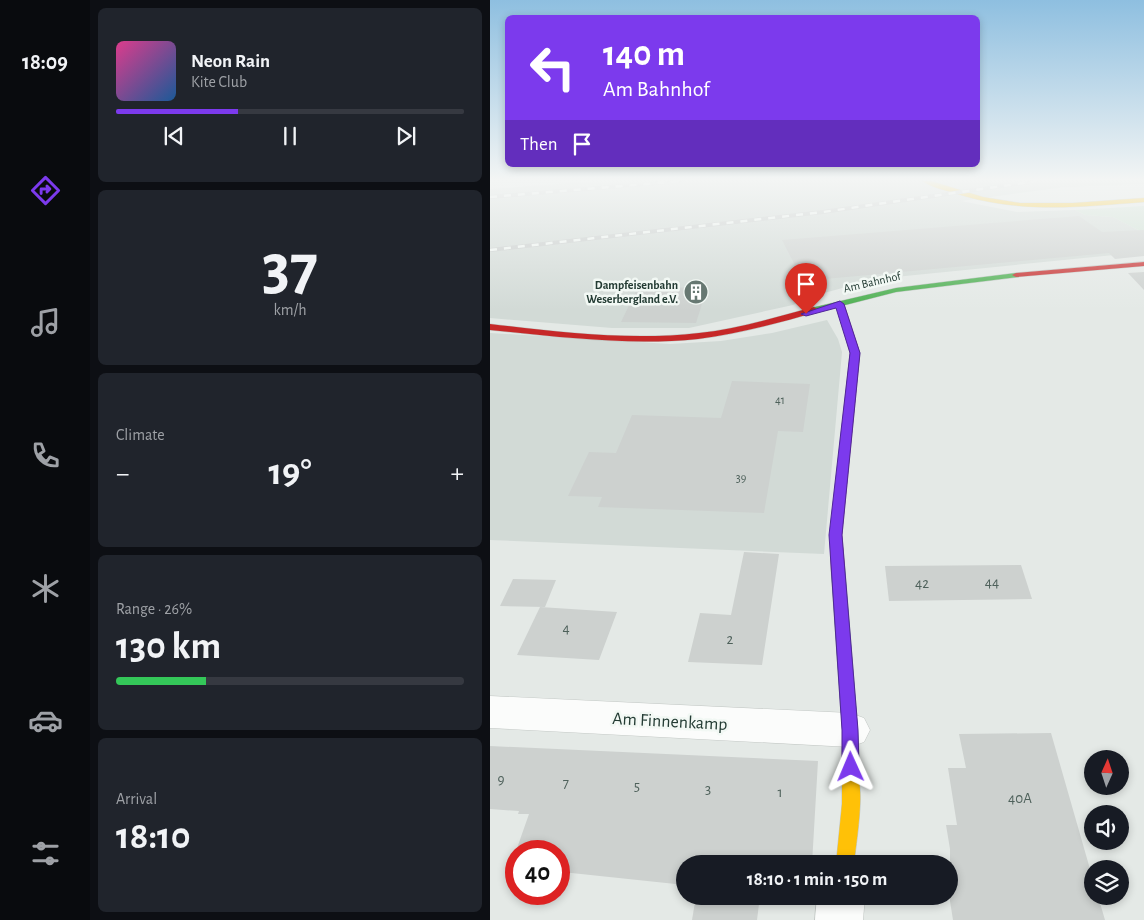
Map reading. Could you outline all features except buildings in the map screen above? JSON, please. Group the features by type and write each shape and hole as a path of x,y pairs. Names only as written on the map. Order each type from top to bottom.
{"street":[{"name":"Am Bahnhof","path":"490,327 584,337 674,338 771,324 893,291 948,282 1144,264"},
{"path":"840,304 855,353 836,535 850,730 851,804 846,855"},
{"name":"Am Finnenkamp","path":"490,712 850,730"},
{"path":"839,920 840,905"}],"shaded area":[{"path":"490,224 1126,224 1144,233 1144,252 875,279 806,298 793,305 689,328 612,328 490,318"},
{"path":"827,320 838,339 842,352 824,554 490,540 490,333 670,344 721,341 772,333"}],"green space":[{"path":"1126,224 1144,224 1144,233"}],"railway":[{"path":"490,250 718,224"}],"traffic: fast":[{"path":"814,310 896,290 1016,275"},
{"path":"838,569 850,730 851,780"}],"traffic: slow":[{"path":"846,855 851,804 851,780"}],"traffic: jam":[{"path":"1016,275 1144,264"},
{"path":"838,569 836,535 855,353 840,304"},
{"path":"490,327 621,339 673,338 728,331 814,310"}],"place":[{"name":"Dampfeisenbahn Weserbergland e.V.","path":"696,292"}],"route":[{"path":"806,314 840,304 855,353 836,535 851,767"}]}
